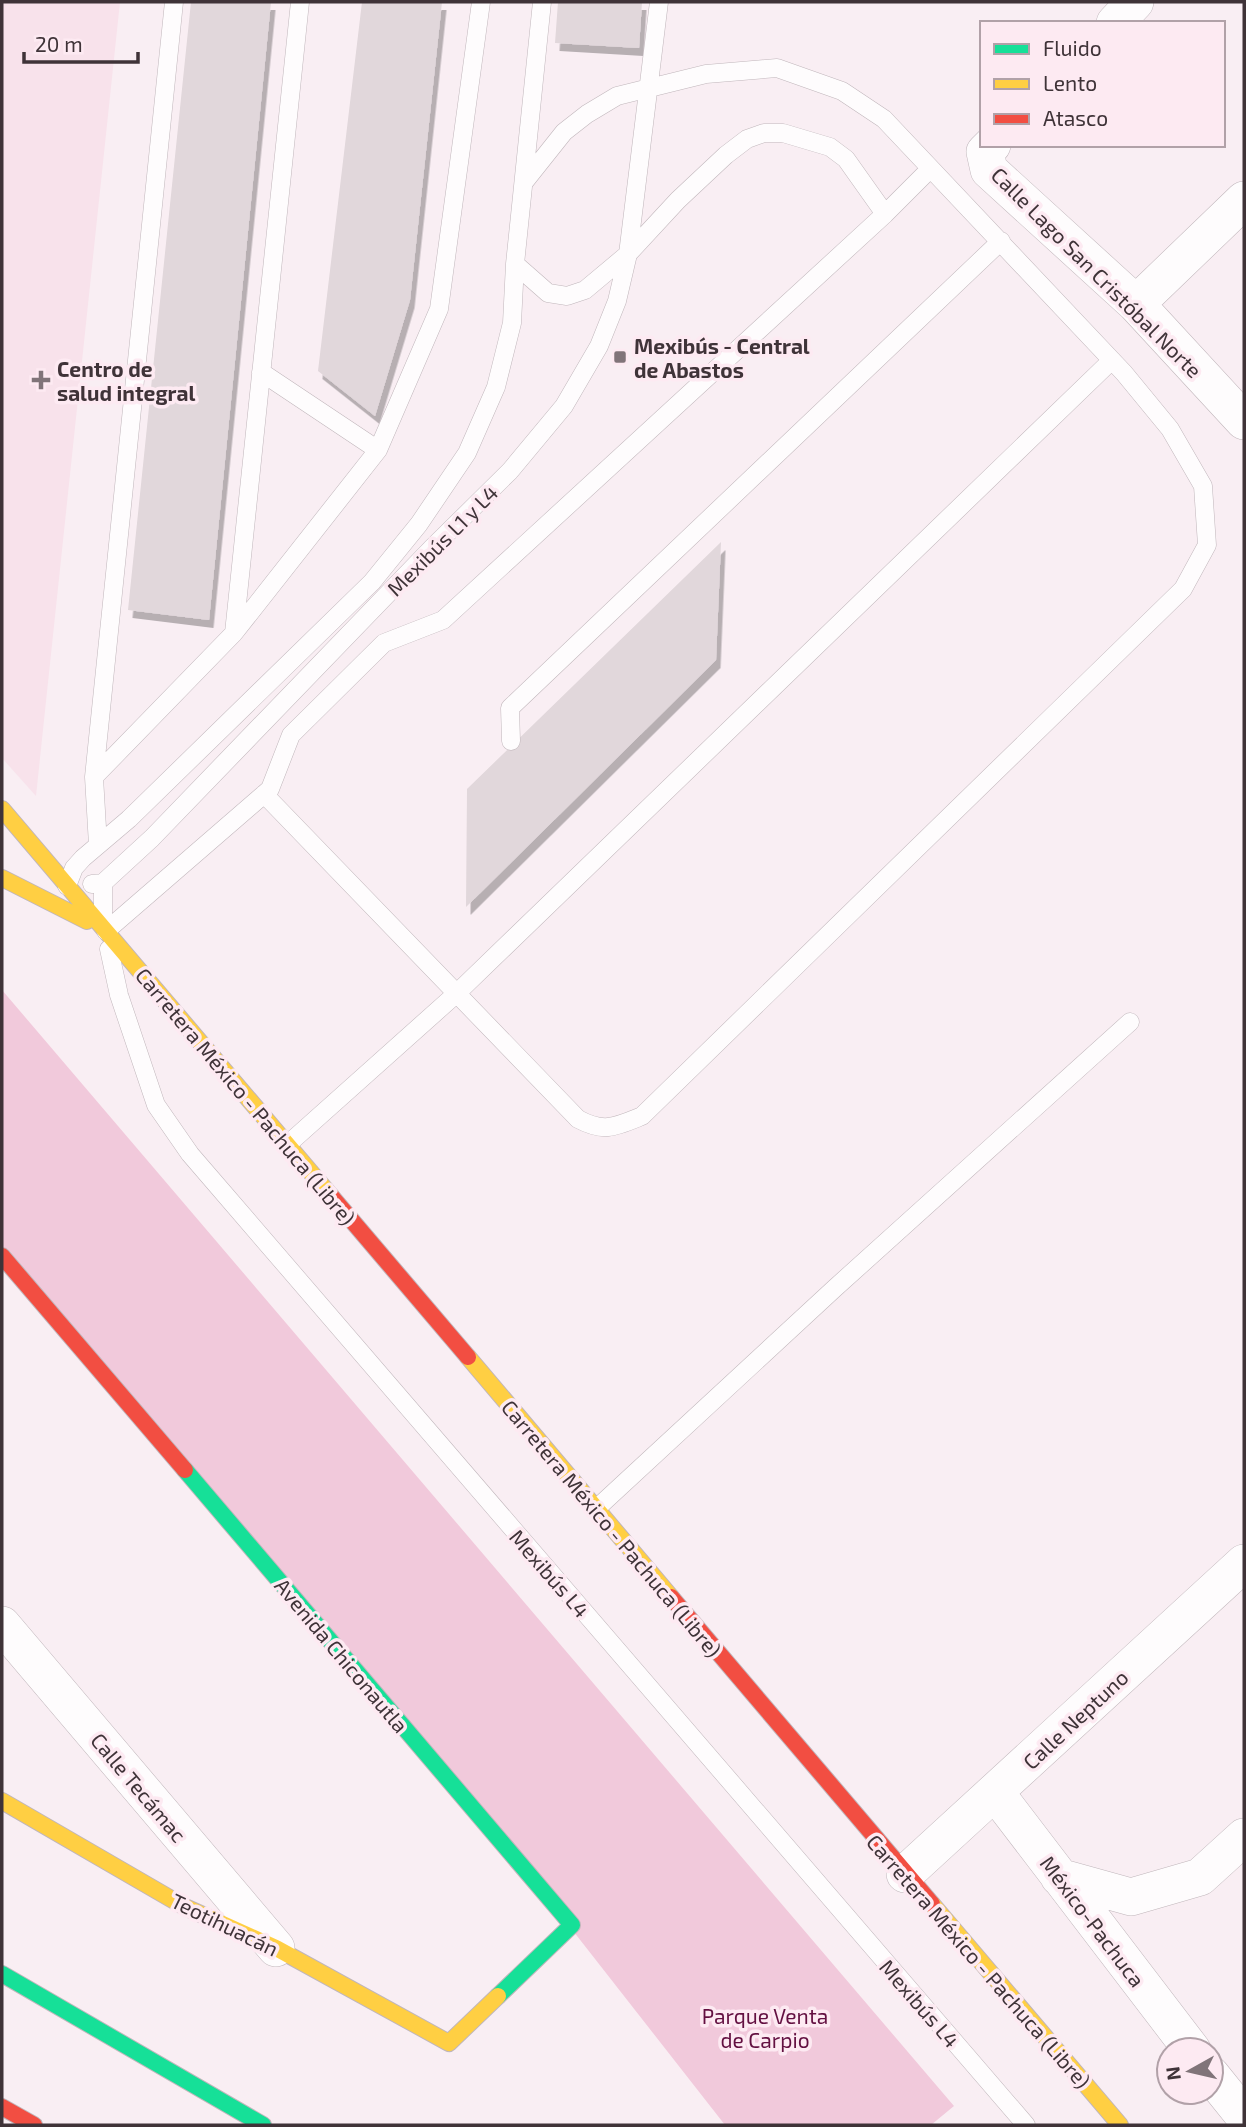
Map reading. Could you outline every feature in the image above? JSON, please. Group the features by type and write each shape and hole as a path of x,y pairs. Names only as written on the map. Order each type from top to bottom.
{"main road":[{"name":"Carretera México - Pachuca (Libre)","path":"2,809 1120,2125"},
{"name":"Carretera México - Pachuca (Libre)","path":"2,878 106,931"},
{"name":"Avenida Chiconautla","path":"2,1256 572,1925 449,2043"},
{"name":"Teotihuacán","path":"2,1801 185,1907 276,1948 449,2043"},
{"path":"2,1974 263,2125"},
{"path":"2,2107 34,2125"}],"street":[{"path":"1117,21 1135,2"},
{"name":"Calle Lago San Cristóbal Norte","path":"989,148 989,170 1136,304 1244,421"},
{"path":"1136,304 1244,200"},
{"name":"Calle Neptuno","path":"905,1874 1244,1563"},
{"name":"Calle Tecámac","path":"2,1625 276,1948"},
{"name":"México-Pachuca","path":"995,1792 1181,2036"},
{"path":"1059,1877 1131,1897 1200,1877 1244,1838"}],"lane":[{"path":"98,845 94,777 174,2"},
{"path":"234,633 300,2"},
{"path":"94,777 234,633 379,450 439,309 481,2"},
{"name":"Mexibús L1 y L4","path":"83,858 129,819 372,582 419,524 467,453 496,387 512,323 515,264 542,2"},
{"name":"Mexibús L1 y L4","path":"103,883 152,838 510,471 564,406 599,346 617,301 628,254 659,2"},
{"path":"264,794 578,1119 594,1127 613,1128 642,1116 1183,589 1206,545 1203,486 1170,429 1112,360 929,170 884,119 842,91 777,68 706,74 617,96 564,132 525,181"},
{"path":"515,264 548,293 567,296 585,290 628,254 678,200 726,155 747,139 764,133 783,134 830,147 846,159 885,214"},
{"path":"106,931 270,789 291,736 384,643 443,620 885,214 929,170"},
{"path":"511,741 510,708 1000,241"},
{"path":"287,1145 456,994 1112,360"},
{"path":"261,372 379,450"},
{"path":"2,815 20,831 52,850 83,858 67,886"},
{"path":"2,834 67,886 103,883"},
{"name":"Mexibús L4","path":"103,883 101,909 119,995"},
{"name":"Mexibús L4","path":"67,886 119,995 156,1105 190,1154 1026,2125"},
{"path":"596,1509 835,1288 1130,1022"}],"shaded area":[{"name":"Centro de salud integral","path":"2,2 120,2 36,796 2,758"}],"green space":[{"name":"Parque Venta de Carpio","path":"2,990 954,2106 931,2125 725,2125 570,1927 2,1261"}],"building":[{"path":"191,2 271,2 209,620 128,610"},
{"path":"362,2 442,2 410,300 375,416 318,371"},
{"path":"558,2 642,2 639,48 555,43"},
{"path":"721,542 716,660 466,907 467,789"}],"traffic: fast":[{"path":"185,1470 572,1925 498,1996"},
{"path":"2,1974 263,2125"}],"traffic: slow":[{"path":"2,809 331,1196"},
{"path":"2,878 87,921"},
{"path":"468,1357 671,1597"},
{"path":"2,1801 185,1907 276,1948 449,2043 498,1996"},
{"path":"932,1904 1120,2125"}],"traffic: jam":[{"path":"331,1196 468,1357"},
{"path":"2,1256 185,1470"},
{"path":"671,1597 932,1904"},
{"path":"2,2107 34,2125"}],"place":[{"name":"Mexibús - Central de Abastos","path":"620,357"},
{"name":"Centro de salud integral","path":"41,380"}]}
